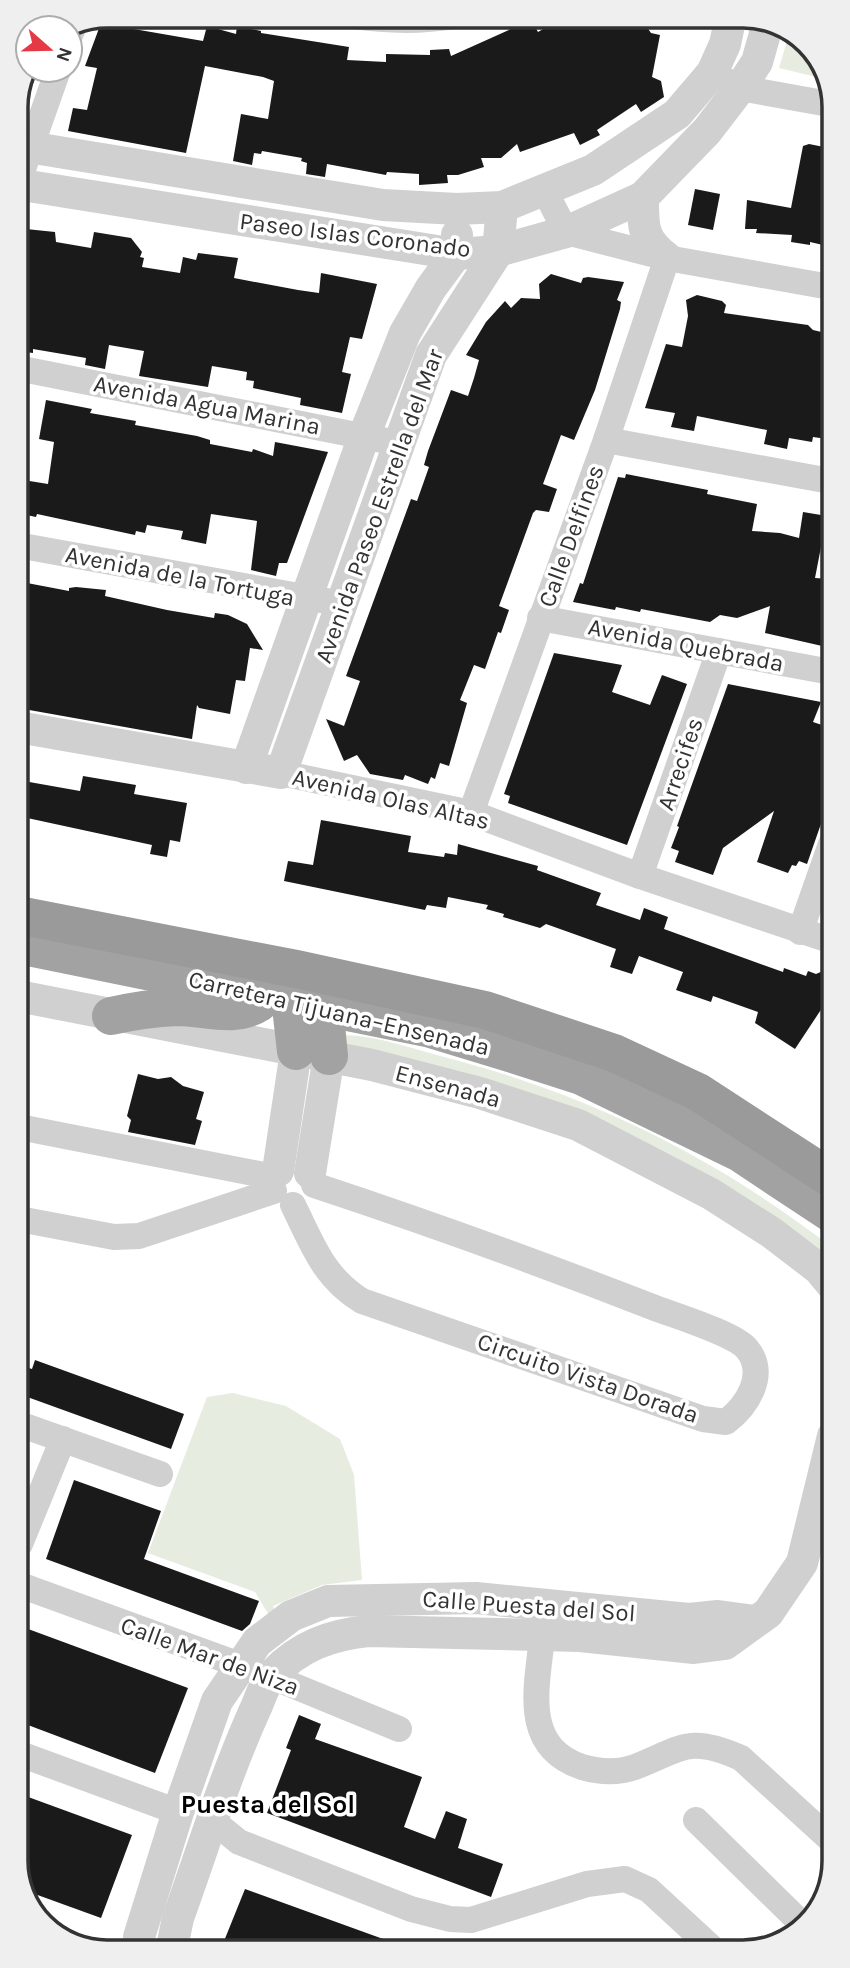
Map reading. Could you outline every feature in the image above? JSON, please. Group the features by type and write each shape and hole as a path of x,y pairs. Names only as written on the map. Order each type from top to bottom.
{"highway":[{"name":"Carretera Tijuana–Ensenada","path":"28,917 296,969 485,1010 614,1053 698,1092 822,1172"},
{"name":"Carretera Tijuana–Ensenada","path":"28,947 296,999 431,1029 580,1076 740,1153 822,1207"},
{"path":"111,1016 146,1008 170,1007 237,1013 296,999 313,1054"},
{"path":"698,1092 774,1119 822,1141"}],"street":[{"name":"Paseo Islas Coronado","path":"28,148 383,205 457,209 502,207 593,170 677,114 712,73 725,44 728,28"},
{"name":"Paseo Islas Coronado","path":"28,188 456,254 498,251 566,232 643,197 707,131 740,88 757,62 766,32"},
{"path":"712,73 740,88 821,103"},
{"path":"28,138 52,84"},
{"path":"545,191 566,232 667,258 822,286"},
{"path":"643,197 645,234 652,247 667,258"},
{"name":"Avenida Paseo Estrella del Mar","path":"281,773 343,604 397,443 431,355 498,251 502,207"},
{"path":"456,254 457,209"},
{"name":"Avenida Paseo Estrella del Mar","path":"246,768 364,436 405,333 431,288 456,254"},
{"name":"Calle Delfines","path":"471,813 606,440 667,258"},
{"name":"Avenida Agua Marina","path":"28,370 397,443"},
{"path":"606,440 822,480"},
{"name":"Avenida de la Tortuga","path":"28,547 306,600 343,604"},
{"name":"Avenida Quebrada","path":"540,618 822,670"},
{"name":"Arrecifes","path":"640,877 719,651"},
{"name":"Avenida Olas Altas","path":"28,729 281,773 471,813 640,877 822,938"},
{"path":"800,932 822,870"},
{"name":"Ensenada","path":"28,998 313,1054 480,1093 578,1125 712,1194 772,1233 822,1273"},
{"path":"280,1186 288,1108 313,1054"},
{"path":"28,1129 280,1186 308,1199 320,1113 313,1054"},
{"path":"288,1108 320,1113"},
{"path":"280,1186 284,1166 298,1165 312,1179"},
{"name":"Circuito Vista Dorada","path":"280,1186 321,1261 340,1287 362,1301 704,1419 726,1422 743,1409 753,1389 757,1367 747,1348 716,1331 312,1179"},
{"path":"28,1221 114,1237 139,1236 280,1186"},
{"path":"28,1426 160,1474"},
{"path":"28,1524 63,1439"},
{"name":"Calle Puesta del Sol","path":"175,1940 177,1918 242,1739 270,1676 311,1644 339,1634 368,1631 580,1636 694,1648 725,1644 768,1613 802,1563 822,1481"},
{"name":"Calle Mar de Niza","path":"28,1588 270,1676 400,1729"},
{"name":"Calle Puesta del Sol","path":"130,1940 218,1701 257,1642 273,1627 314,1604 388,1598 476,1598 689,1619 718,1616 755,1621"},
{"path":"476,1598 477,1633"},
{"path":"542,1637 536,1717 544,1739 568,1762 599,1772 633,1767 682,1746 704,1745 723,1750 741,1758 822,1832"},
{"path":"28,1757 178,1812"},
{"path":"696,1820 797,1919"},
{"path":"213,1821 239,1842 411,1909 450,1919 471,1920 587,1884 625,1879 649,1891 703,1940"},
{"path":"145,1940 157,1937 161,1940"}],"shaded area":[{"path":"787,42 809,63 816,77 779,68"},
{"path":"346,1035 383,1040 498,1072 600,1110 696,1157 788,1215 822,1240 822,1262 748,1208 335,1041"},
{"path":"233,1393 286,1406 340,1439 354,1475 362,1580 322,1585 273,1606 279,1620 272,1620 255,1592 148,1553 207,1397"}],"building":[{"path":"107,28 128,28 203,41 206,28 236,34 237,28 247,28 261,33 349,47 347,60 386,62 386,54 430,55 430,50 449,49 451,56 513,28 536,28 538,32 545,28 647,28 651,33 660,35 652,77 661,81 664,97 641,112 636,104 597,130 600,135 580,145 574,133 520,152 517,144 501,158 481,158 484,167 458,175 447,175 448,183 419,185 419,174 387,172 386,175 327,164 325,177 306,174 307,163 301,161 302,158 262,151 261,154 254,153 252,165 233,161 241,114 268,119 274,81 205,66 186,153 68,131 73,108 87,110 97,68 85,66 99,29"},
{"path":"809,144 822,147 822,245 791,242 792,235 756,233 757,229 745,229 747,200 791,208 803,146"},
{"path":"695,189 720,194 713,230 688,225"},
{"path":"28,229 55,232 56,242 91,248 94,232 131,238 142,252 142,267 180,273 183,257 196,260 198,253 238,258 234,278 298,290 319,293 321,273 377,284 362,339 350,337 342,372 351,374 342,413 300,405 301,398 253,388 254,381 246,380 247,372 212,366 208,387 139,376 144,351 109,345 105,369 85,365 86,358 33,349 33,353 28,352"},
{"path":"551,274 581,283 583,278 588,277 624,282 617,300 621,302 620,309 595,390 574,440 561,435 543,484 557,489 549,512 536,510 533,513 499,606 509,610 501,633 498,632 485,669 474,665 460,700 467,703 449,766 440,763 435,779 431,777 428,784 405,775 403,780 370,774 357,755 344,761 326,719 344,726 360,681 346,676 411,499 417,501 429,467 424,465 428,451 451,390 468,396 474,378 479,360 466,355 486,322 505,301 511,308 521,298 540,299 539,284"},
{"path":"697,295 722,301 726,305 724,313 808,325 813,330 822,332 822,438 813,437 812,442 789,438 787,449 764,444 767,430 697,416 694,431 671,427 675,413 645,408 666,344 682,347 688,316 686,300"},
{"path":"46,400 92,409 90,413 136,421 135,425 197,436 210,440 210,444 252,452 253,449 273,456 275,442 328,452 287,563 279,563 276,576 251,570 257,521 211,514 206,544 181,539 183,531 147,525 145,533 136,531 135,535 37,514 36,517 28,515 28,481 48,484 54,442 39,439"},
{"path":"626,474 708,490 707,494 757,504 752,531 780,533 799,538 803,512 822,515 822,542 815,578 822,578 822,646 765,633 770,606 737,618 720,615 710,622 641,609 640,612 616,607 615,610 573,602 580,583 583,584 618,477 625,478"},
{"path":"28,583 69,591 69,588 76,587 106,590 105,596 214,618 215,613 228,615 247,624 263,650 250,648 245,681 236,680 230,714 199,708 197,705 192,739 28,710"},
{"path":"554,653 622,665 612,692 650,705 662,675 687,684 627,845 508,803 510,796 504,794"},
{"path":"728,684 821,702 813,722 822,725 822,821 807,864 799,861 796,866 792,865 788,873 757,862 774,811 723,848 713,875 675,862 679,851 671,848 679,827 677,826"},
{"path":"83,776 136,785 134,794 187,803 180,842 170,840 167,857 150,854 152,845 28,818 28,782 80,791"},
{"path":"321,820 411,836 408,852 444,857 445,853 457,855 458,844 538,866 537,870 601,893 596,905 640,920 644,908 668,917 664,929 783,972 784,968 806,976 808,971 816,974 822,971 822,1008 795,1049 755,1023 758,1012 713,996 711,1002 676,990 683,972 639,956 632,974 610,967 616,949 546,924 540,928 503,917 504,914 486,909 488,905 448,897 446,908 427,905 425,910 284,881 288,861 313,865"},
{"path":"138,1074 158,1079 171,1077 183,1086 204,1092 196,1119 202,1121 195,1145 128,1132 131,1120 127,1116"},
{"path":"35,1360 184,1414 171,1449 28,1397 28,1368 32,1369"},
{"path":"74,1480 161,1511 144,1559 259,1601 250,1624 242,1631 46,1559"},
{"path":"28,1629 188,1688 155,1773 28,1725"},
{"path":"299,1715 321,1724 315,1739 422,1777 404,1827 435,1839 446,1811 467,1819 458,1848 503,1864 491,1897 267,1813 291,1750 286,1748"},
{"path":"28,1797 132,1835 101,1918 35,1894 28,1861"},
{"path":"245,1889 386,1940 224,1940"}],"district":[{"name":"Puesta del Sol","path":"268,1804"}]}
